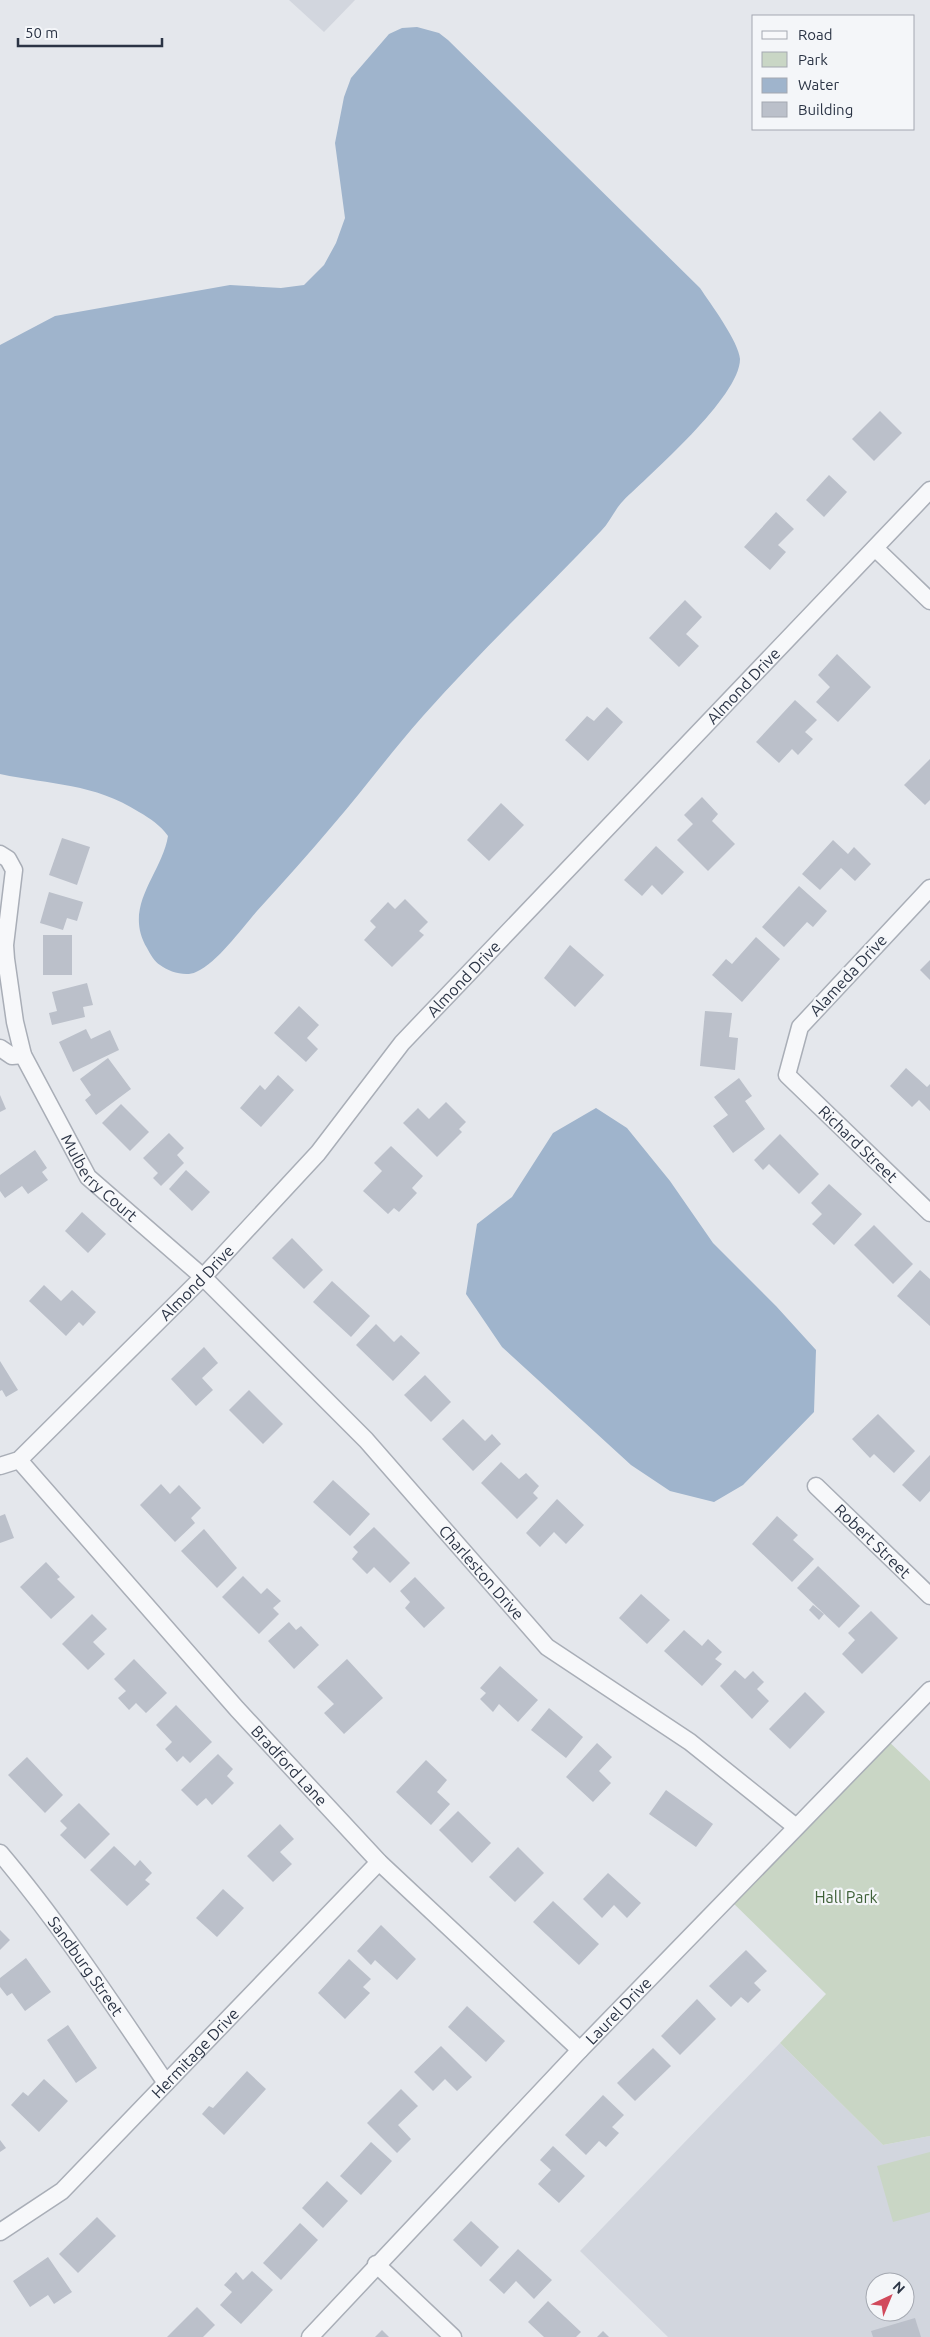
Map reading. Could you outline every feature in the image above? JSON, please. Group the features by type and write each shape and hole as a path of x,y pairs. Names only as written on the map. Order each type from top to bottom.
{"street":[{"name":"Almond Drive","path":"0,1466 19,1460 203,1277 318,1153 402,1043 930,490"},
{"path":"875,548 930,601"},
{"name":"Mulberry Court","path":"0,854 8,860 14,870 5,945 15,1022 23,1055 88,1177 203,1277"},
{"name":"Alameda Drive","path":"787,1075 800,1027 930,888"},
{"path":"0,1048 12,1056 23,1055"},
{"name":"Richard Street","path":"787,1075 930,1213"},
{"name":"Charleston Drive","path":"203,1277 366,1440 547,1647 690,1742 796,1827"},
{"name":"Bradford Lane","path":"19,1460 238,1709 379,1862 580,2050"},
{"name":"Robert Street","path":"816,1486 930,1596"},
{"name":"Laurel Drive","path":"310,2337 376,2264 580,2050 930,1690"},
{"name":"Sandburg Street","path":"0,1853 21,1877 103,1990 166,2083"},
{"name":"Hermitage Drive","path":"0,2232 62,2191 379,1862"},
{"path":"376,2264 453,2337"}],"shaded area":[{"path":"289,0 355,0 324,32"},
{"path":"780,2043 883,2145 930,2136 930,2337 668,2337 580,2251"}],"green space":[{"name":"Hall Park","path":"884,1737 930,1781 930,2136 883,2145 780,2043 826,1994 728,1898"},
{"path":"930,2152 930,2212 893,2222 877,2166"}],"water":[{"path":"417,27 439,33 448,40 700,288 735,343 740,359 736,375 726,393 692,434 623,501 601,531 423,716 324,836 229,945 213,961 196,972 187,974 173,972 158,964 153,958 140,933 139,918 146,890 164,850 168,836 165,832 155,823 122,802 105,795 72,786 0,774 0,345 55,316 230,285 281,288 304,285 324,265 336,243 345,218 335,143 344,97 351,78 389,34 402,28"},
{"path":"596,1108 627,1128 670,1181 713,1243 776,1306 816,1350 814,1412 743,1485 714,1502 670,1491 631,1465 502,1347 466,1294 477,1224 512,1197 553,1133"}],"building":[{"path":"880,411 902,433 874,461 852,439"},
{"path":"829,475 847,492 824,517 806,500"},
{"path":"776,512 794,529 778,545 786,552 770,570 744,547"},
{"path":"685,600 702,617 686,634 699,646 679,667 649,638"},
{"path":"837,654 871,687 838,722 816,702 830,687 818,675"},
{"path":"795,700 817,720 805,732 813,739 798,755 792,749 779,763 756,742"},
{"path":"607,707 623,722 588,761 565,740 587,716 594,721"},
{"path":"930,759 930,800 925,805 904,785"},
{"path":"702,797 718,814 712,821 735,844 708,871 677,840 693,824 684,815"},
{"path":"501,803 524,825 489,861 467,840"},
{"path":"62,838 90,847 77,885 49,875"},
{"path":"833,840 848,854 854,847 871,864 855,881 841,868 820,890 802,874"},
{"path":"656,846 684,872 662,895 652,885 642,896 624,880"},
{"path":"799,886 827,911 813,927 807,922 784,947 762,927"},
{"path":"49,892 83,902 77,921 67,918 63,930 40,923"},
{"path":"405,899 428,922 419,931 424,935 392,967 364,940 376,927 370,921 388,902 395,909"},
{"path":"43,935 72,935 72,975 43,975"},
{"path":"756,937 780,959 742,1002 712,975 726,959 732,964"},
{"path":"570,945 604,975 575,1007 544,978"},
{"path":"930,960 930,980 920,970"},
{"path":"87,983 93,1005 83,1007 85,1017 52,1025 49,1013 57,1011 52,992"},
{"path":"299,1006 319,1025 307,1038 318,1049 306,1062 274,1033"},
{"path":"705,1011 732,1013 729,1037 738,1038 735,1070 700,1066"},
{"path":"86,1029 91,1039 110,1030 119,1050 73,1072 59,1042"},
{"path":"108,1058 131,1089 96,1115 85,1100 91,1095 80,1079"},
{"path":"906,1068 927,1087 930,1084 930,1111 919,1100 912,1107 890,1086"},
{"path":"278,1075 294,1090 261,1127 240,1108 260,1085 265,1090"},
{"path":"739,1078 752,1096 745,1101 765,1129 733,1153 713,1126 728,1115 714,1097"},
{"path":"0,1095 6,1109 0,1112"},
{"path":"446,1102 466,1122 459,1129 462,1132 437,1157 403,1123 418,1108 429,1119"},
{"path":"121,1104 149,1132 130,1151 102,1123"},
{"path":"169,1133 184,1148 177,1155 184,1163 161,1186 153,1178 158,1173 143,1158"},
{"path":"780,1134 819,1174 799,1194 769,1164 763,1170 754,1160"},
{"path":"391,1146 423,1176 412,1188 417,1193 399,1212 394,1208 388,1214 363,1191 382,1171 374,1163"},
{"path":"35,1150 47,1168 42,1172 48,1180 28,1194 22,1186 5,1198 0,1191 0,1175"},
{"path":"186,1170 210,1192 192,1211 169,1189"},
{"path":"829,1184 862,1214 834,1245 812,1224 822,1214 811,1203"},
{"path":"82,1212 106,1234 88,1253 65,1231"},
{"path":"874,1225 913,1264 893,1284 854,1245"},
{"path":"292,1238 323,1270 304,1289 272,1258"},
{"path":"920,1270 930,1279 930,1326 897,1296"},
{"path":"332,1281 370,1316 351,1337 313,1302"},
{"path":"44,1285 61,1301 72,1290 96,1312 83,1326 79,1322 66,1336 29,1301"},
{"path":"376,1324 394,1342 401,1335 420,1353 393,1381 356,1345"},
{"path":"204,1347 218,1363 202,1378 213,1390 196,1406 171,1379"},
{"path":"0,1361 18,1390 6,1397 2,1390 0,1391"},
{"path":"425,1375 451,1402 431,1422 404,1395"},
{"path":"249,1390 283,1424 263,1444 229,1410"},
{"path":"878,1414 915,1451 894,1473 874,1454 870,1458 852,1439"},
{"path":"463,1419 485,1441 492,1434 501,1444 473,1471 442,1439"},
{"path":"930,1455 930,1491 920,1502 902,1485"},
{"path":"501,1462 519,1479 526,1473 539,1486 533,1493 538,1498 517,1519 481,1483"},
{"path":"333,1480 370,1514 350,1536 313,1502"},
{"path":"161,1484 170,1494 179,1485 201,1508 191,1518 195,1523 175,1542 140,1505"},
{"path":"557,1499 584,1525 566,1544 554,1532 540,1547 526,1533"},
{"path":"5,1514 14,1538 0,1543 0,1516"},
{"path":"777,1516 798,1535 793,1540 814,1559 792,1582 752,1544"},
{"path":"374,1527 410,1563 390,1583 374,1567 367,1574 352,1559 358,1552 353,1547"},
{"path":"204,1529 237,1568 217,1588 181,1551"},
{"path":"46,1562 60,1577 57,1579 75,1597 51,1619 20,1587"},
{"path":"818,1566 860,1606 839,1628 797,1588"},
{"path":"243,1576 261,1594 267,1588 281,1601 273,1608 279,1614 259,1634 222,1597"},
{"path":"415,1577 445,1608 424,1628 405,1608 410,1602 400,1591"},
{"path":"641,1594 670,1620 647,1644 619,1618"},
{"path":"813,1605 824,1614 819,1620 809,1610"},
{"path":"871,1611 898,1638 862,1674 842,1654 855,1640 848,1633"},
{"path":"92,1614 107,1629 93,1642 105,1654 88,1670 62,1644"},
{"path":"289,1622 296,1630 301,1626 319,1645 294,1669 268,1641"},
{"path":"684,1630 702,1646 708,1639 722,1652 715,1659 722,1664 702,1686 664,1651"},
{"path":"134,1659 167,1693 146,1713 136,1703 129,1710 118,1698 126,1691 114,1679"},
{"path":"347,1659 383,1698 344,1734 324,1713 334,1704 317,1687"},
{"path":"500,1666 538,1700 518,1722 499,1704 493,1712 480,1699 486,1693 480,1688"},
{"path":"735,1670 745,1679 753,1671 764,1682 757,1689 769,1701 752,1719 720,1686"},
{"path":"805,1692 825,1712 790,1749 769,1729"},
{"path":"176,1705 212,1742 190,1763 183,1756 177,1762 165,1749 172,1742 156,1725"},
{"path":"549,1708 583,1737 566,1758 531,1730"},
{"path":"597,1743 612,1757 599,1771 611,1783 593,1802 566,1777"},
{"path":"218,1754 233,1769 227,1776 234,1783 212,1805 206,1798 197,1806 181,1790"},
{"path":"27,1757 63,1795 45,1813 8,1775"},
{"path":"426,1760 447,1780 437,1792 450,1804 431,1825 396,1792"},
{"path":"666,1790 713,1824 696,1847 649,1814"},
{"path":"79,1803 110,1834 85,1859 60,1835 67,1828 60,1821"},
{"path":"458,1811 491,1843 472,1863 439,1830"},
{"path":"280,1824 294,1839 280,1852 292,1864 273,1882 247,1856"},
{"path":"114,1846 135,1866 140,1860 152,1873 145,1880 150,1884 127,1906 90,1870"},
{"path":"518,1847 544,1873 515,1902 489,1877"},
{"path":"608,1873 641,1903 627,1918 614,1905 602,1918 583,1899"},
{"path":"223,1889 244,1908 217,1937 196,1918"},
{"path":"553,1901 599,1944 579,1965 533,1922"},
{"path":"381,1925 416,1959 397,1980 375,1960 371,1965 357,1951"},
{"path":"0,1930 10,1940 0,1950"},
{"path":"746,1950 767,1971 754,1983 761,1990 748,2003 741,1997 731,2007 709,1986"},
{"path":"26,1958 51,1992 25,2011 12,1993 7,1996 0,1987 0,1978"},
{"path":"349,1959 371,1979 363,1987 370,1993 345,2019 318,1993"},
{"path":"697,1999 716,2019 680,2055 661,2036"},
{"path":"467,2006 505,2041 486,2062 448,2027"},
{"path":"68,2025 97,2068 76,2083 47,2040"},
{"path":"441,2046 472,2077 457,2091 445,2079 433,2091 414,2072"},
{"path":"653,2048 671,2066 635,2101 617,2083"},
{"path":"247,2071 266,2089 224,2135 202,2114 209,2106 213,2108"},
{"path":"44,2079 68,2101 39,2132 11,2105 23,2092 28,2096"},
{"path":"401,2089 418,2106 398,2125 411,2139 397,2153 367,2123"},
{"path":"603,2095 624,2115 612,2127 619,2133 606,2147 599,2141 586,2155 565,2135"},
{"path":"0,2140 6,2148 0,2152"},
{"path":"371,2142 392,2161 361,2195 340,2176"},
{"path":"553,2146 585,2176 559,2203 538,2184 551,2170 540,2160"},
{"path":"327,2181 348,2201 323,2228 302,2208"},
{"path":"97,2217 116,2236 78,2273 59,2254"},
{"path":"471,2221 499,2247 481,2267 453,2240"},
{"path":"300,2223 318,2240 281,2280 263,2263"},
{"path":"518,2249 552,2280 534,2299 516,2281 504,2294 489,2280"},
{"path":"48,2257 72,2292 54,2304 48,2295 30,2307 13,2281"},
{"path":"252,2271 273,2290 241,2324 220,2305 232,2292 224,2285 236,2272 243,2280"},
{"path":"548,2301 581,2332 576,2337 544,2337 528,2322"},
{"path":"197,2307 215,2325 203,2337 167,2337"},
{"path":"915,2318 921,2337 873,2337 871,2331 901,2322 915,2322"},
{"path":"382,2330 389,2337 375,2337"},
{"path":"603,2331 609,2337 597,2337"}]}
